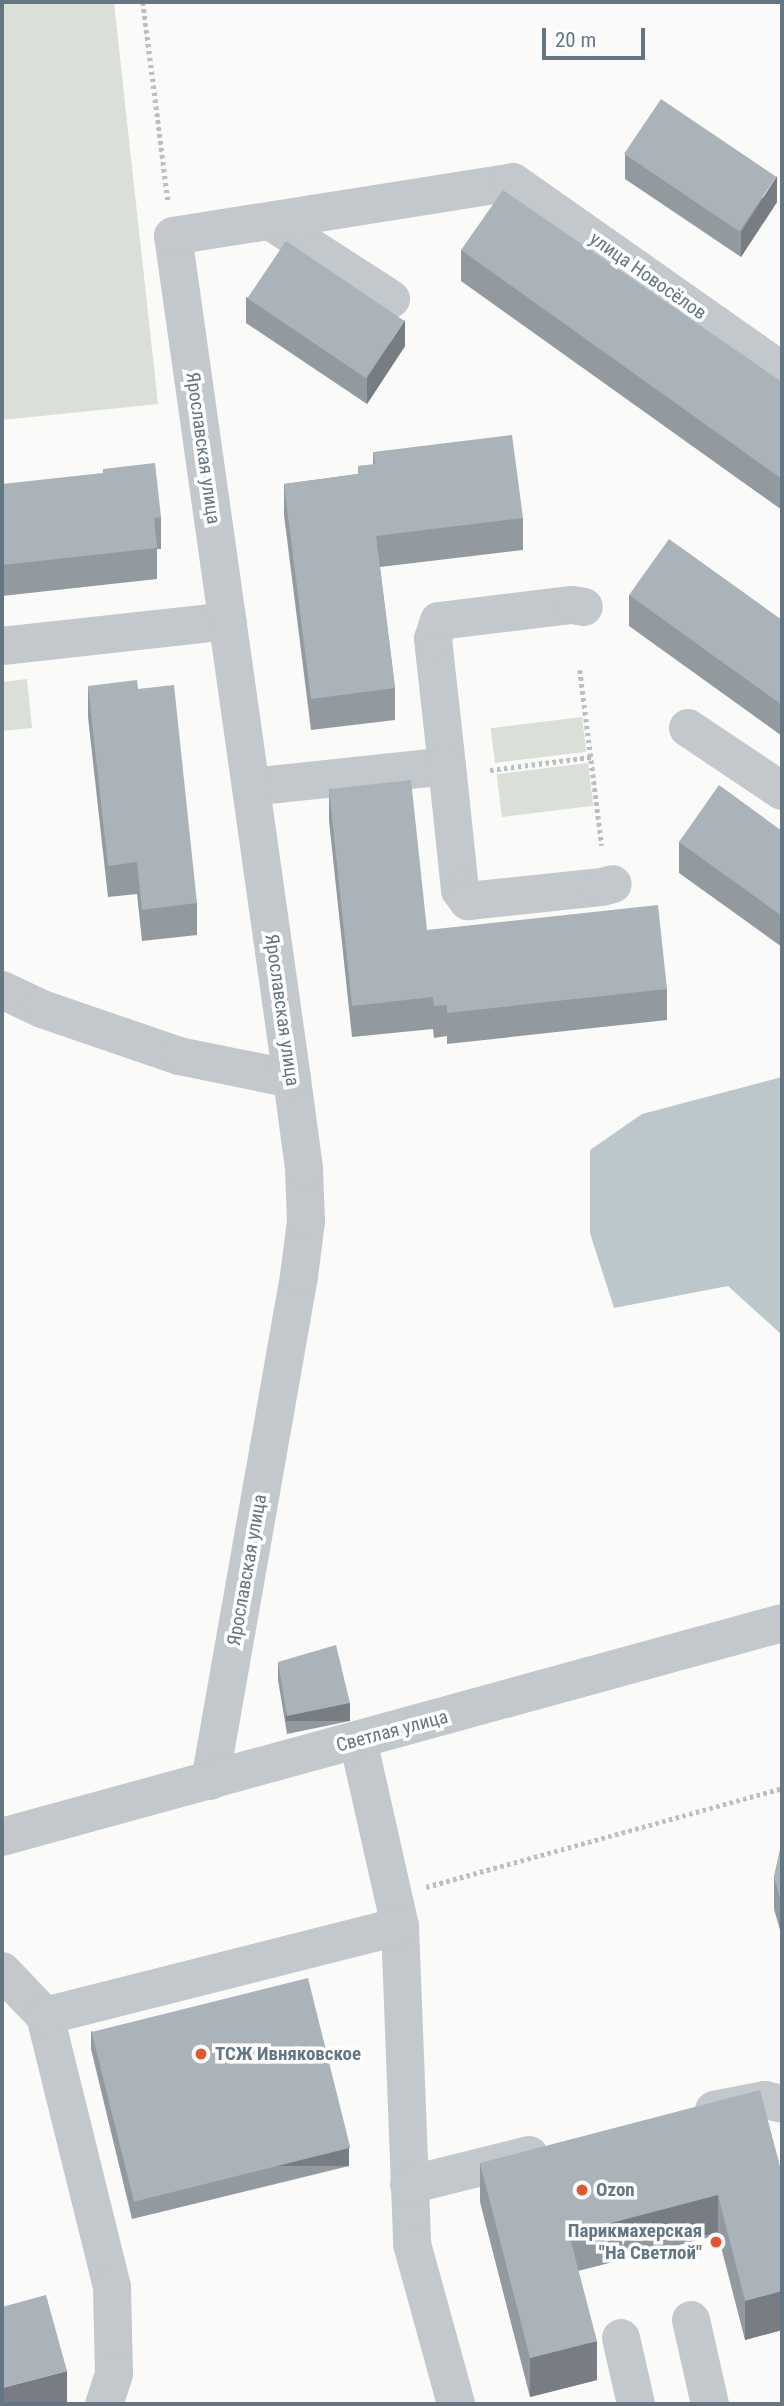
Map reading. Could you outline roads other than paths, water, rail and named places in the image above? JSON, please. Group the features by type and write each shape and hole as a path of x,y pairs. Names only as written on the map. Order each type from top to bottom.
{"street":[{"name":"улица Новосёлов","path":"270,220 513,182 782,371"},
{"name":"Ярославская улица","path":"210,1781 299,1276 306,1221 304,1168 292,1079 173,236 270,220"},
{"path":"270,220 391,299"},
{"path":"584,607 572,605 439,621 433,639 460,890 468,901 614,884"},
{"path":"2,646 228,621"},
{"path":"688,728 782,791"},
{"path":"251,787 447,766"},
{"path":"2,990 43,1009 179,1056 292,1079"},
{"name":"Светлая улица","path":"2,1837 782,1623"},
{"path":"358,1740 398,1911 412,2244 456,2404"},
{"path":"44,2016 398,1911"},
{"path":"2,1971 44,2016 112,2287 114,2374 104,2404"},
{"path":"682,2118 749,2102 765,2100 782,2104"},
{"path":"409,2185 561,2148"},
{"path":"691,2320 710,2404"},
{"path":"621,2338 636,2404"}],"place":[{"name":"ТСЖ Ивняковское","path":"201,2054"},
{"name":"Ozon","path":"582,2190"},
{"name":"Парикмахерская \"На Светлой\"","path":"716,2242"}]}
